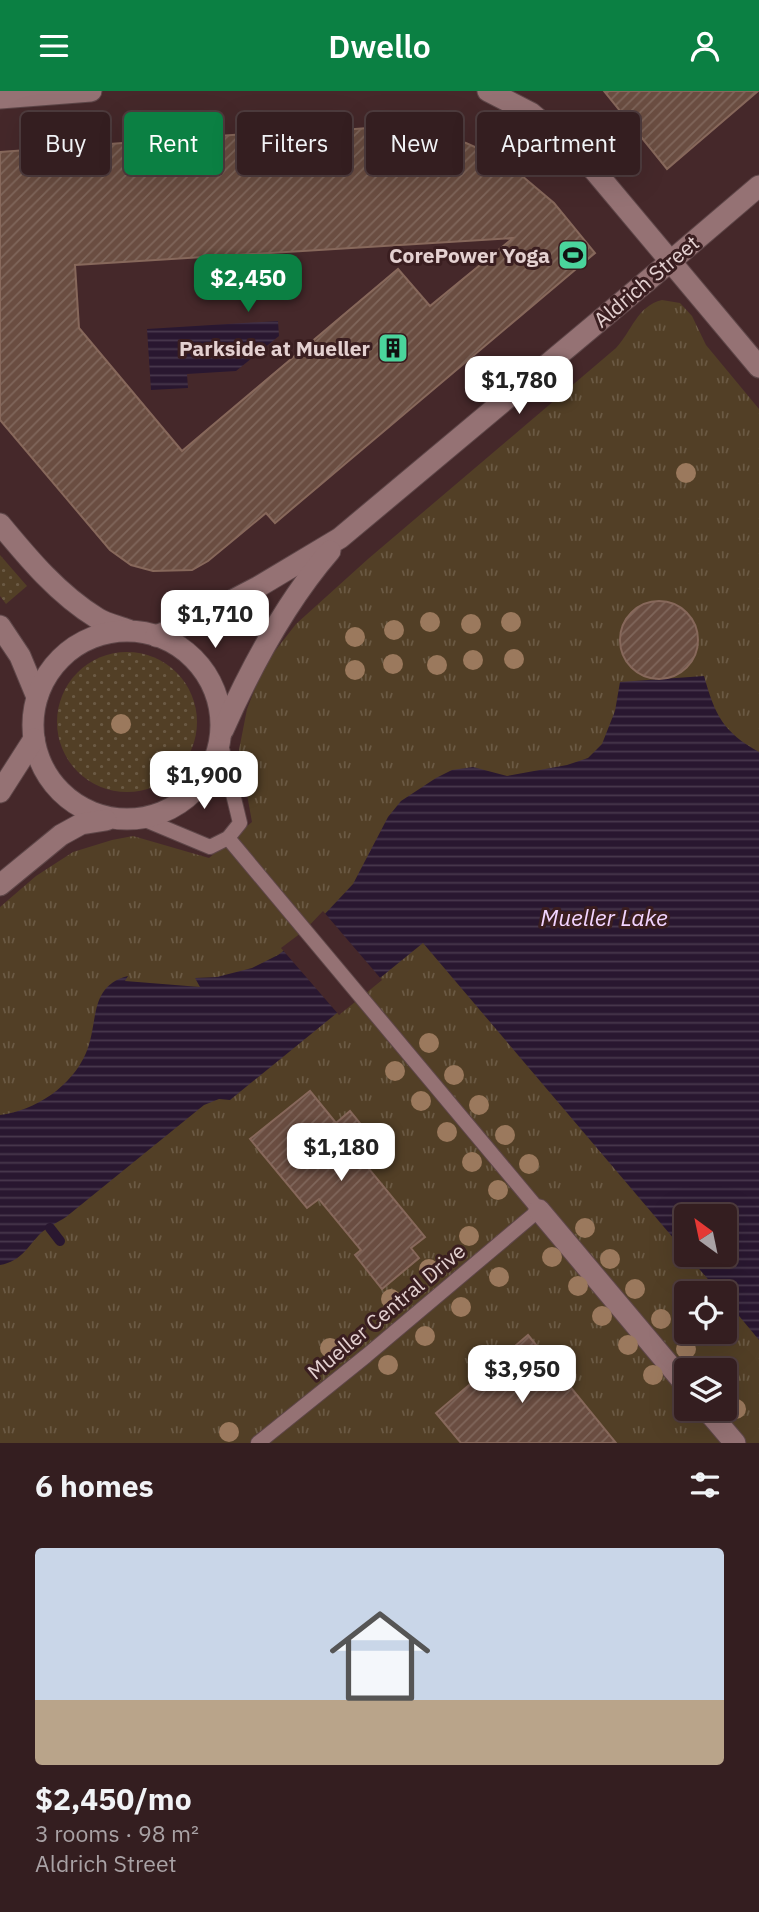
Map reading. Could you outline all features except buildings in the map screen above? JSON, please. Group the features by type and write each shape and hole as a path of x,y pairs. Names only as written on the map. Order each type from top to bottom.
{"street":[{"path":"0,98 91,91"},
{"path":"488,91 531,113 583,157 759,367"},
{"name":"Aldrich Street","path":"156,636 191,622 240,596 340,538 759,186"},
{"path":"0,524 39,571 99,620 173,643 201,666 211,680 218,699 221,737 219,750 206,778 187,799 161,814 142,819 112,819 81,824 61,835 0,885"},
{"name":"Aldrich Street","path":"221,737 240,691 285,611 314,569 340,538"},
{"path":"0,626 20,656 37,697"},
{"path":"112,819 84,810 61,793 42,767 34,739 34,712 37,697 51,670 75,647 94,637 133,632"},
{"path":"0,792 34,739"},
{"path":"539,1210 674,1371"},
{"path":"716,1421 734,1443"}],"lane":[{"path":"142,819 210,847 228,838 240,823 221,737"},
{"path":"228,838 539,1210"},
{"name":"Mueller Central Drive","path":"258,1443 539,1210"}],"green space":[{"path":"662,300 680,303 692,316 706,345 759,409 759,1443 0,1443 0,907 36,876 73,852 133,836 209,858 252,822 239,750 247,709 271,656 296,624 368,559 616,348 647,308"},
{"path":"0,555 27,586 6,604 0,596"},
{"path":"127,652 154,658 176,673 191,695 197,722 191,749 176,771 154,786 127,792 100,786 78,771 63,749 57,722 63,695 78,673 100,658"}],"water":[{"path":"278,321 279,336 236,371 187,374 188,388 151,390 147,329"},
{"name":"Mueller Lake","path":"704,676 712,702 722,721 737,737 759,752 759,1340 737,1313 737,1281 710,1281 697,1267 737,1267 737,1204 674,1204 674,1239 423,943 230,1100 219,1099 204,1105 66,1217 41,1233 19,1257 0,1265 0,1115 13,1113 39,1102 72,1076 86,1053 97,1007 106,988 128,976 125,981 200,987 195,978 217,977 252,968 278,955 308,932 353,884 388,817 401,801 452,770 473,767 507,776 567,765 588,758 602,744 615,711 620,682"}],"pier":[{"path":"323,911 382,980 339,1015 281,948 305,930"}],"waterway":[{"path":"50,1228 60,1241"}],"place":[{"name":"CorePower Yoga","path":"573,255"},
{"name":"Parkside at Mueller","path":"393,348"}]}
